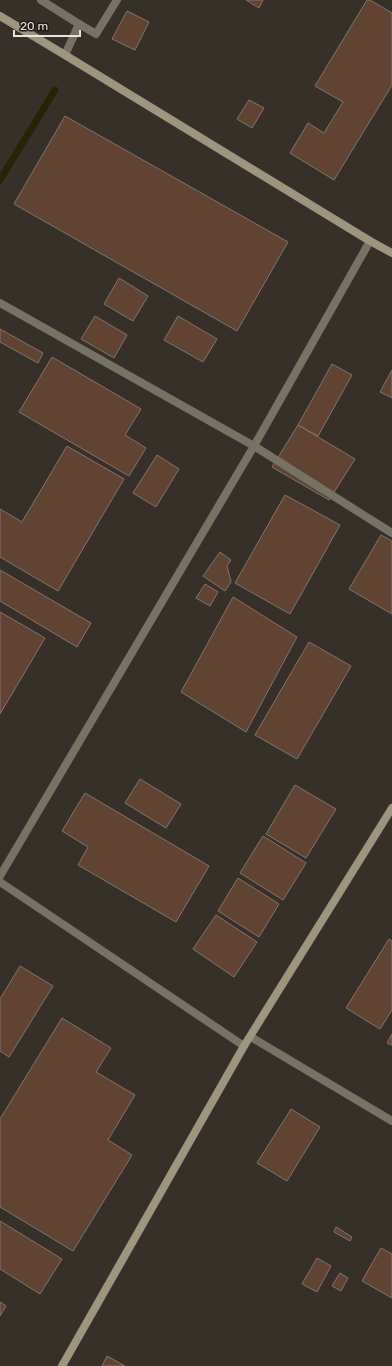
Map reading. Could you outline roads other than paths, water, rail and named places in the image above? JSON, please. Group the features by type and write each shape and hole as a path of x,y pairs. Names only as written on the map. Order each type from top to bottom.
{"street":[{"path":"41,0 96,34 117,0"},
{"path":"0,16 392,253"},
{"path":"66,55 79,24"},
{"path":"0,876 254,446 370,241"},
{"path":"0,302 254,446 392,533"},
{"path":"62,1366 244,1046 251,1038 392,808"},
{"path":"0,882 244,1046"},
{"path":"251,1038 392,1121"}],"waterway":[{"path":"0,180 55,90"}]}
